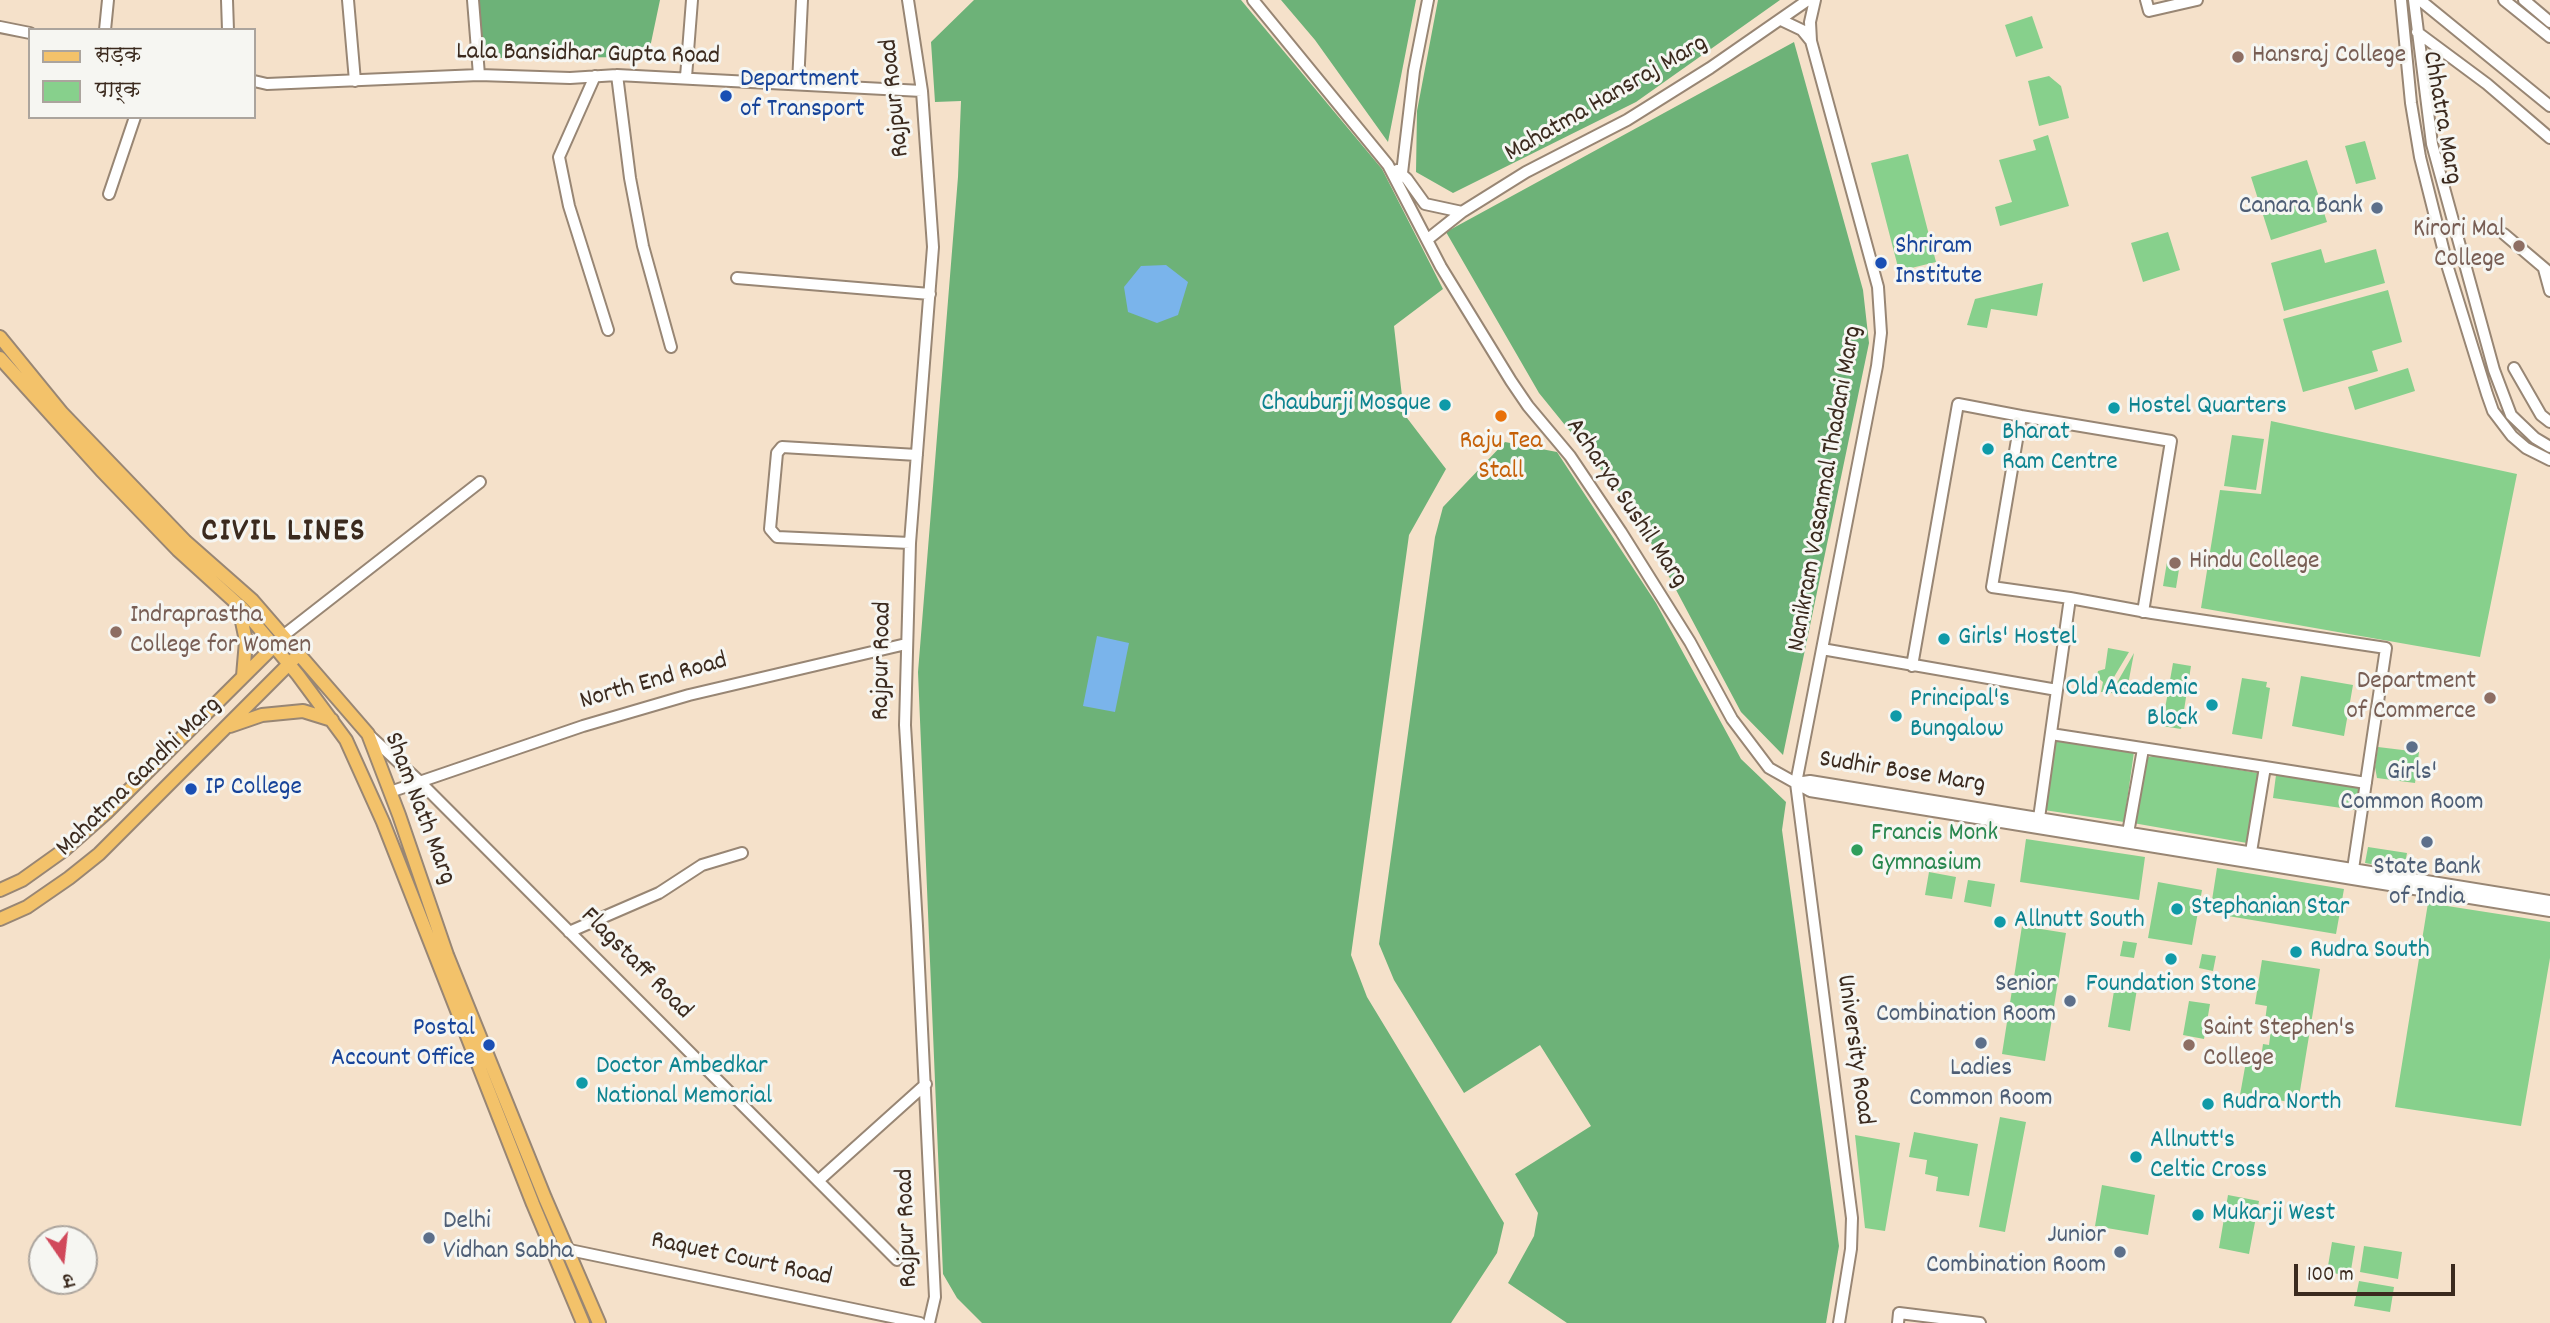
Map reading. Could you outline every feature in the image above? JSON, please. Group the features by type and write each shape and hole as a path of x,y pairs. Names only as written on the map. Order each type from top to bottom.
{"main road":[{"name":"Sham Nath Marg","path":"0,337 62,413 185,541 252,600 368,734 447,956 599,1323"},
{"name":"Sham Nath Marg","path":"0,358 178,550 238,605 289,664 346,740 383,822 583,1323"},
{"path":"238,605 246,641 243,676"},
{"name":"Mahatma Gandhi Marg","path":"0,890 22,880 96,822 284,635"},
{"name":"Mahatma Gandhi Marg","path":"0,919 27,907 99,854 300,653"},
{"path":"226,728 262,715 303,711 332,720"}],"street":[{"path":"105,28 108,0"},
{"path":"227,0 229,28"},
{"path":"348,0 355,81"},
{"path":"473,0 479,75"},
{"path":"686,77 692,0"},
{"path":"798,84 802,0"},
{"name":"Rajpur Road","path":"908,0 922,91 933,247 910,543 905,725 926,1084 935,1297 929,1323"},
{"path":"1253,0 1388,165 1402,173 1425,204 1462,212"},
{"path":"1402,173 1413,71 1428,0"},
{"name":"Mahatma Hansraj Marg","path":"1428,239 1462,212 1526,172 1627,120 1710,68 1808,0"},
{"name":"Nanikram Vasanmal Thadani Marg","path":"1796,783 1881,332 1878,287 1811,41 1815,0"},
{"path":"2146,0 2148,11 2197,0"},
{"name":"Chhatra Marg","path":"2401,0 2411,103 2420,157 2448,268 2493,411 2512,436 2526,448 2550,460"},
{"name":"Chhatra Marg","path":"2414,0 2432,144 2494,370 2507,408 2523,428 2550,447"},
{"path":"2420,0 2550,106"},
{"path":"2504,0 2550,37"},
{"path":"2524,0 2547,15"},
{"path":"1781,20 1802,30 1811,41"},
{"path":"0,27 28,33"},
{"path":"2417,32 2487,84 2550,138"},
{"name":"Lala Bansidhar Gupta Road","path":"256,80 267,83 479,75 570,78 617,75 922,91"},
{"path":"617,75 630,178 643,246 671,347"},
{"path":"595,76 559,157 569,206 608,330"},
{"path":"109,194 134,119"},
{"name":"Acharya Sushil Marg","path":"1388,165 1441,267 1511,381 1570,456 1628,543 1690,642 1732,719 1769,768 1796,783"},
{"path":"2504,234 2547,271 2550,291"},
{"path":"2448,268 2465,265"},
{"path":"737,278 930,294"},
{"path":"2514,368 2541,415 2550,422"},
{"path":"1912,666 1958,404 2171,441 2143,612"},
{"path":"2021,416 1992,587 2386,648 2354,865"},
{"path":"910,543 777,537 770,528 777,453 782,447 917,455"},
{"path":"284,635 480,482"},
{"path":"2039,818 2070,598"},
{"name":"North End Road","path":"390,792 583,726 689,695 906,644"},
{"path":"1822,649 2057,690"},
{"name":"Flagstaff Road","path":"368,734 419,781 897,1260"},
{"path":"2051,734 2366,783"},
{"path":"2128,833 2143,748"},
{"path":"2250,852 2265,768"},
{"name":"Sudhir Bose Marg","path":"1796,783 1810,781 2250,852 2354,865 2550,901"},
{"name":"Sudhir Bose Marg","path":"1796,783 1810,791 2550,911"},
{"name":"University Road","path":"1796,783 1852,1218 1851,1249 1839,1323"},
{"path":"569,932 659,893 702,865 741,853"},
{"path":"818,1181 926,1084"},
{"name":"Raquet Court Road","path":"551,1248 566,1247 920,1323"},
{"path":"1898,1323 1899,1313 1980,1323"}],"green space":[{"path":"479,0 660,0 648,57 483,58"},
{"path":"974,0 1241,0 1382,169 1443,289 1394,326 1404,414 1446,469 1409,535 1351,955 1367,997 1504,1223 1497,1253 1451,1323 982,1323 957,1298 943,1274 918,672 958,177 961,101 935,102 931,42"},
{"path":"1281,0 1416,0 1388,142 1315,40"},
{"path":"1438,0 1780,0 1636,102 1453,193 1416,172 1417,111"},
{"path":"2032,16 2043,48 2016,57 2005,25"},
{"path":"1794,42 1863,290 1869,343 1783,755 1741,712 1633,509 1539,393 1446,232"},
{"path":"2049,76 2061,86 2069,118 2039,126 2028,81"},
{"path":"2048,135 2069,206 2000,226 1995,207 2012,202 1999,160 2036,150 2033,140"},
{"path":"2365,141 2376,179 2356,184 2345,146"},
{"path":"1908,154 1936,262 1899,271 1871,163"},
{"path":"2307,160 2327,222 2271,240 2251,177"},
{"path":"2168,232 2180,270 2143,282 2131,243"},
{"path":"2321,249 2325,263 2376,249 2385,283 2284,311 2271,263"},
{"path":"2043,283 2037,316 1991,309 1987,328 1967,325 1975,299"},
{"path":"2388,290 2402,342 2372,351 2378,371 2303,392 2283,319"},
{"path":"2408,368 2415,391 2355,410 2348,387"},
{"path":"2271,421 2517,474 2480,657 2201,608 2220,490 2261,494"},
{"path":"2232,435 2264,439 2256,490 2224,486"},
{"path":"1505,442 1557,452 1656,603 1741,759 1786,802 1782,830 1839,1246 1826,1323 1567,1323 1508,1283 1534,1236 1538,1213 1515,1174 1591,1126 1540,1045 1464,1093 1394,980 1379,944 1435,537 1443,507"},
{"path":"2167,562 2180,563 2176,588 2163,586"},
{"path":"2108,648 2129,652 2105,692 2101,692 2103,682 2097,677 2098,671 2105,669"},
{"path":"2134,653 2126,695 2111,693"},
{"path":"2173,663 2191,666 2181,729 2162,726"},
{"path":"2301,676 2353,685 2344,736 2292,726"},
{"path":"2242,678 2267,682 2266,687 2270,688 2262,739 2232,734"},
{"path":"2054,740 2134,752 2124,822 2044,810"},
{"path":"2378,747 2419,752 2415,783 2377,778 2375,767"},
{"path":"2153,756 2258,773 2247,843 2133,823 2145,758"},
{"path":"2276,775 2359,787 2355,810 2273,798"},
{"path":"2026,839 2145,857 2139,900 2020,882"},
{"path":"2368,847 2407,853 2404,870 2365,863"},
{"path":"2217,868 2344,889 2336,934 2210,913"},
{"path":"1929,872 1956,877 1952,899 1925,895"},
{"path":"1968,880 1995,884 1991,907 1964,902"},
{"path":"2158,882 2202,890 2192,945 2148,938"},
{"path":"2428,903 2550,922 2550,958 2521,1126 2395,1107"},
{"path":"2022,926 2066,933 2045,1061 2002,1054"},
{"path":"2123,941 2137,943 2134,958 2120,956"},
{"path":"2202,954 2216,956 2213,971 2199,968"},
{"path":"2262,960 2320,969 2298,1103 2240,1095 2247,1056 2261,1058 2263,1044 2269,1045 2272,1022 2265,1021 2267,1006 2255,1004"},
{"path":"2115,985 2137,989 2130,1031 2108,1027"},
{"path":"2189,1001 2210,1004 2204,1039 2183,1035"},
{"path":"2000,1117 2026,1122 2005,1232 1979,1227"},
{"path":"1914,1132 1978,1144 1969,1196 1936,1191 1938,1177 1925,1174 1927,1160 1909,1157"},
{"path":"1855,1135 1900,1143 1885,1231 1865,1228"},
{"path":"2102,1185 2155,1195 2148,1235 2095,1226"},
{"path":"2228,1195 2259,1201 2249,1254 2219,1248"},
{"path":"2332,1242 2355,1246 2350,1276 2327,1272"},
{"path":"2364,1246 2402,1252 2398,1279 2360,1272"},
{"path":"2359,1281 2394,1287 2390,1312 2354,1306"}],"water":[{"path":"1166,265 1188,282 1178,315 1157,323 1128,312 1124,287 1141,266"},
{"path":"1097,636 1129,643 1115,712 1083,706"}],"place":[{"name":"Hansraj College","path":"2238,57"},
{"name":"Department of Transport","path":"726,96"},
{"name":"Canara Bank","path":"2377,208"},
{"name":"Kirori Mal College","path":"2519,246"},
{"name":"Shriram Institute","path":"1881,263"},
{"name":"Chauburji Mosque","path":"1445,405"},
{"name":"Hostel Quarters","path":"2114,408"},
{"name":"Raju Tea Stall","path":"1501,416"},
{"name":"Bharat Ram Centre","path":"1988,449"},
{"name":"Hindu College","path":"2175,563"},
{"name":"Indraprastha College for Women","path":"116,632"},
{"name":"Girls' Hostel","path":"1944,639"},
{"name":"Department of Commerce","path":"2490,698"},
{"name":"Old Academic Block","path":"2212,705"},
{"name":"Principal's Bungalow","path":"1896,716"},
{"name":"Girls' Common Room","path":"2412,747"},
{"name":"IP College","path":"191,789"},
{"name":"State Bank of India","path":"2427,842"},
{"name":"Francis Monk Gymnasium","path":"1857,850"},
{"name":"Stephanian Star","path":"2177,909"},
{"name":"Allnutt South","path":"2000,922"},
{"name":"Rudra South","path":"2296,952"},
{"name":"Foundation Stone","path":"2171,959"},
{"name":"Senior Combination Room","path":"2070,1001"},
{"name":"Ladies Common Room","path":"1981,1043"},
{"name":"Postal Account Office","path":"489,1045"},
{"name":"Saint Stephen's College","path":"2189,1045"},
{"name":"Doctor Ambedkar National Memorial","path":"582,1083"},
{"name":"Rudra North","path":"2208,1104"},
{"name":"Allnutt's Celtic Cross","path":"2136,1157"},
{"name":"Mukarji West","path":"2198,1215"},
{"name":"Delhi Vidhan Sabha","path":"429,1238"},
{"name":"Junior Combination Room","path":"2120,1252"}],"district":[{"name":"CIVIL LINES","path":"284,534"}]}
